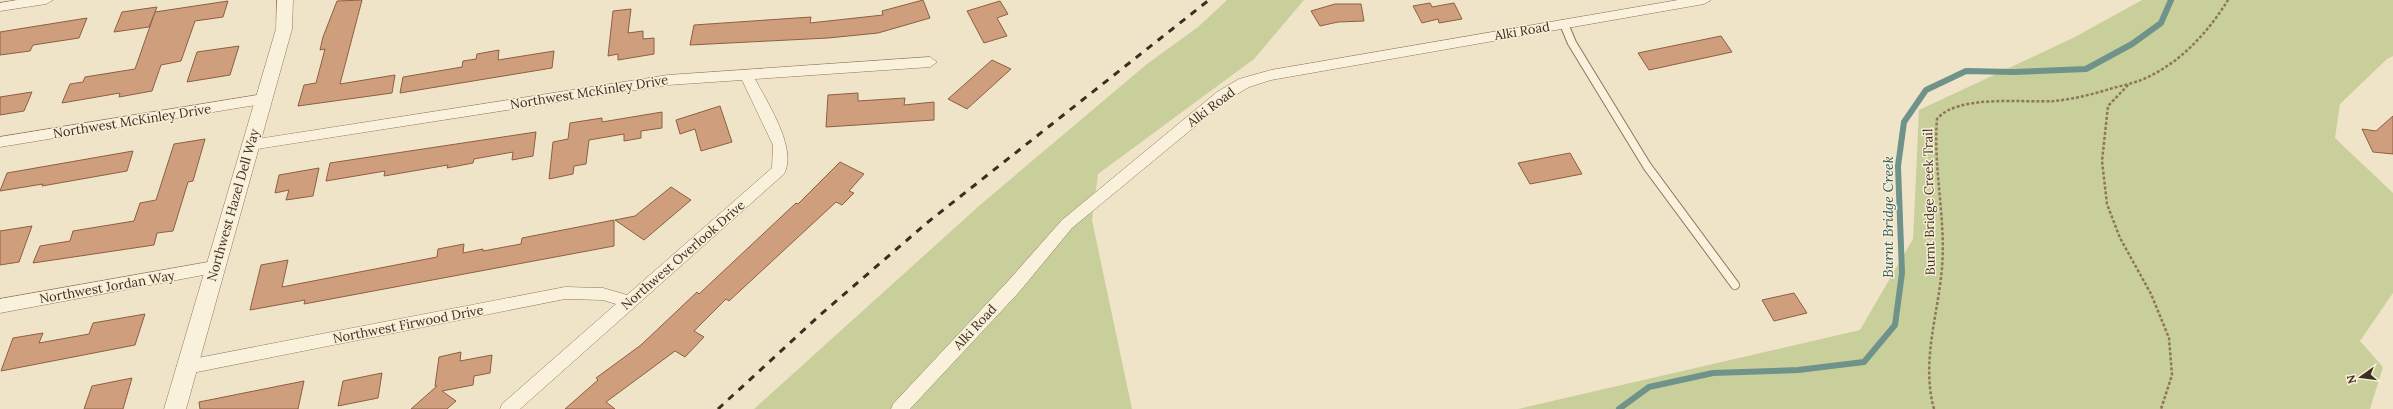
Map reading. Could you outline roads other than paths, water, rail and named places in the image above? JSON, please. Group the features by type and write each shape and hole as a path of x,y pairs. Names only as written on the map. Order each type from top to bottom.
{"street":[{"path":"0,7 46,0"},
{"name":"Northwest Hazel Dell Way","path":"175,409 214,268 284,29 285,0"},
{"name":"Alki Road","path":"899,409 1014,286 1067,224 1222,96 1244,83 1271,75 1704,0"},
{"name":"Northwest McKinley Drive","path":"250,145 668,80 930,62"},
{"name":"Northwest Overlook Drive","path":"508,409 629,302 667,271 779,170 780,145 746,74"},
{"name":"Northwest McKinley Drive","path":"0,142 263,99"},
{"name":"Northwest Jordan Way","path":"0,306 214,268"},
{"name":"Northwest Firwood Drive","path":"187,367 565,293 603,294 629,302"}],"lane":[{"path":"1564,24 1572,43 1647,166 1735,285"}],"waterway":[{"name":"Burnt Bridge Creek","path":"1619,409 1649,387 1713,373 1798,370 1864,362 1895,325 1902,273 1898,166 1904,122 1926,90 1966,71 2014,72 2086,69 2132,44 2161,23 2171,0"}],"railway":[{"path":"718,409 820,315 928,222 1209,0"}]}
